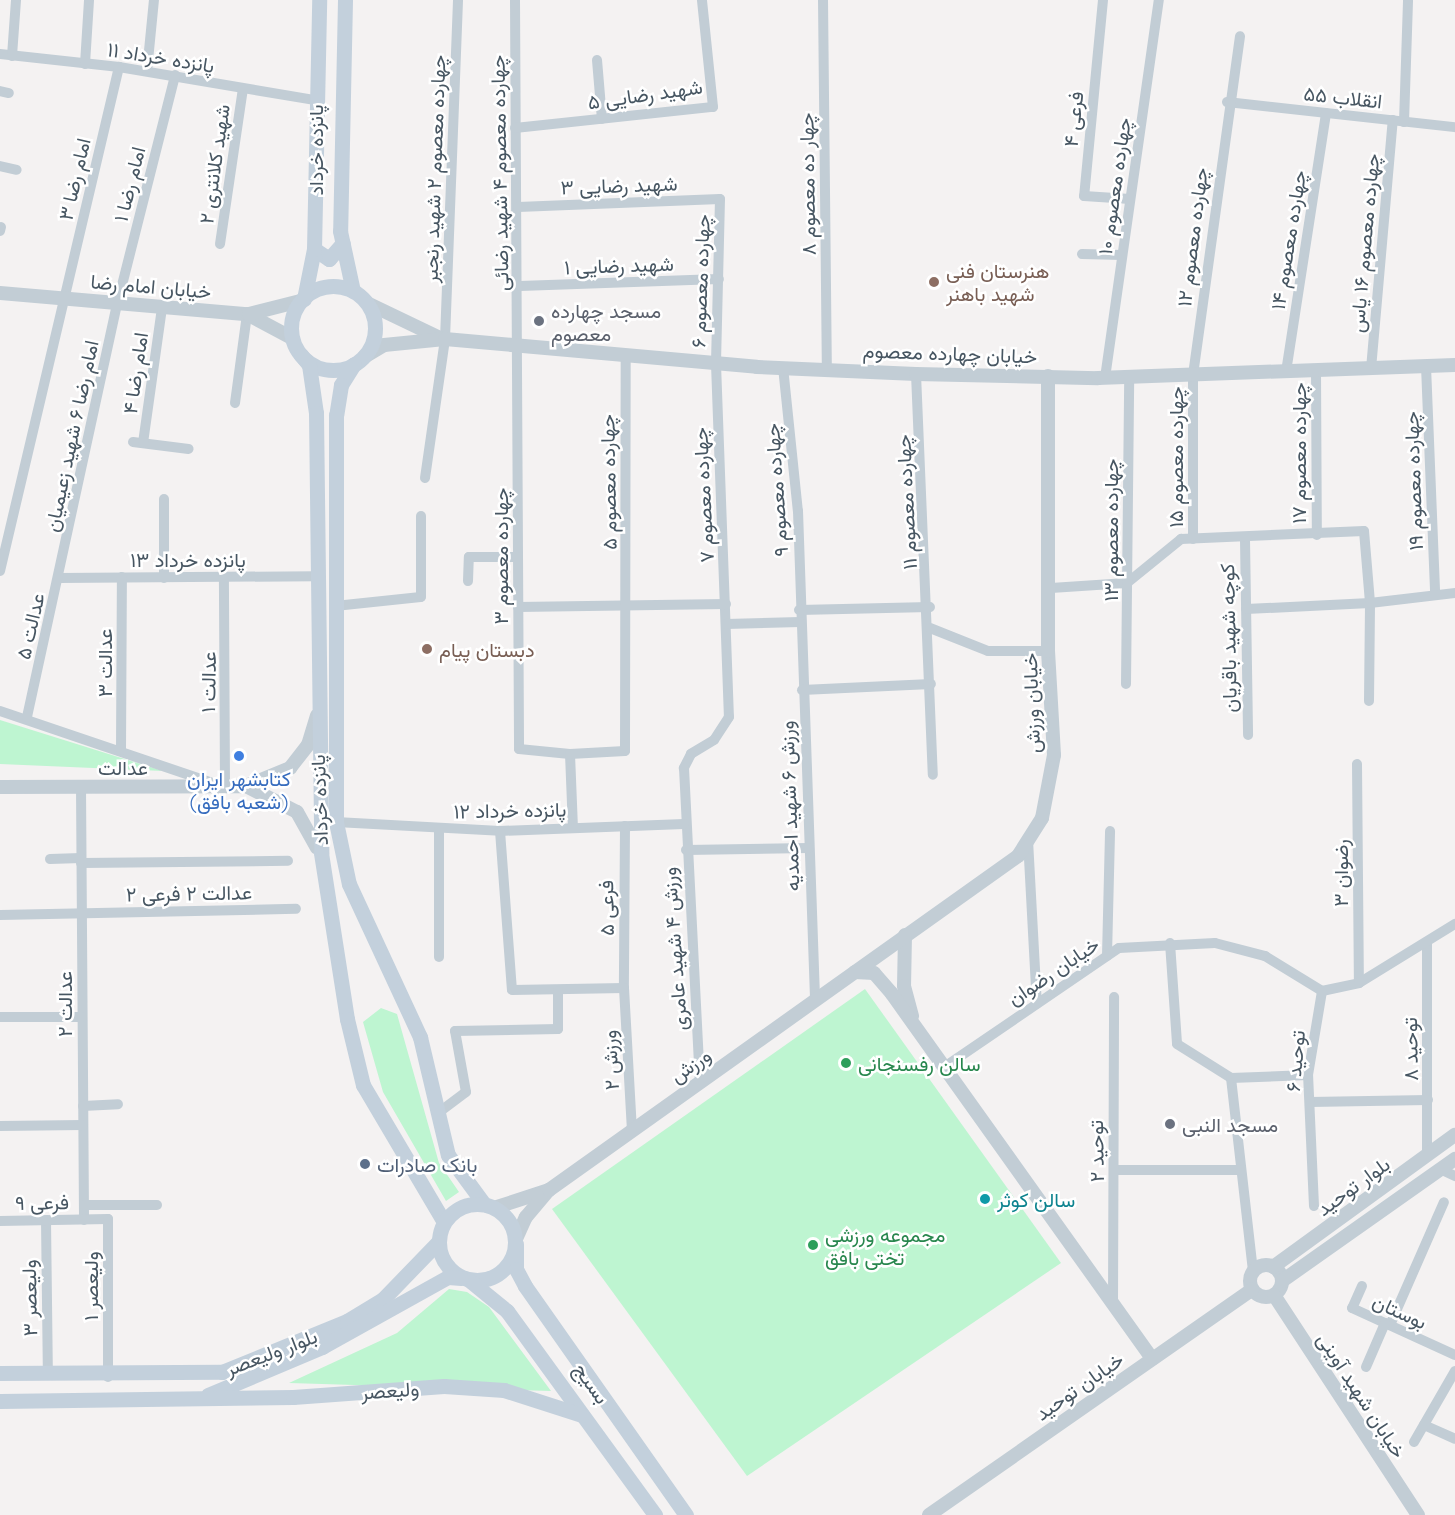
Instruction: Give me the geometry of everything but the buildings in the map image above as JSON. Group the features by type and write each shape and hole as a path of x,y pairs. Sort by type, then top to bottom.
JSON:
{"main road":[{"name":"پانزده خرداد","path":"302,300 314,249 315,100 319,0"},
{"name":"پانزده خرداد","path":"345,0 343,243 353,291"},
{"path":"314,249 329,259 343,243"},
{"path":"325,286 353,291 367,303 375,324 359,360 326,369 301,355 292,338 302,300 325,286"},
{"name":"پانزده خرداد","path":"301,355 309,365 316,412 317,714 324,875 363,1085 444,1222"},
{"name":"پانزده خرداد","path":"359,360 336,406 336,822 349,884 407,1002 448,1155 489,1206"},
{"path":"489,1206 509,1221 516,1242 501,1273 465,1279 444,1263 438,1242 444,1222 461,1207 489,1206"},
{"name":"بلوار ولیعصر","path":"0,1373 108,1377 222,1372 293,1345 383,1299 438,1242"},
{"name":"بسیج","path":"516,1242 516,1269 525,1287 686,1515"},
{"name":"ولیعصر","path":"194,1400 261,1377 448,1277 465,1279"},
{"name":"بسیج","path":"465,1279 496,1297 655,1515"},
{"name":"ولیعصر","path":"0,1401 194,1400 444,1386 504,1390 582,1414"},
{"path":"635,1488 646,1490 656,1474"}],"street":[{"path":"12,56 16,0"},
{"path":"86,64 89,0"},
{"path":"147,71 154,0"},
{"name":"چهارده معصوم ۲ شهید رنجبر","path":"425,478 445,339 458,0"},
{"name":"چهارده معصوم ۴ شهید رضائی","path":"515,0 515,128 520,286 518,346"},
{"name":"شهید رضایی ۵","path":"515,128 713,107 702,0"},
{"name":"چهار ده معصوم ۸","path":"823,0 827,368"},
{"name":"فرعی ۴","path":"1104,0 1083,196 1130,199"},
{"name":"چهارده معصوم ۱۰","path":"1105,378 1159,0"},
{"name":"چهارده معصوم ۱۶ یاس","path":"1371,369 1398,121 1408,0"},
{"path":"1227,102 1240,36"},
{"name":"پانزده خرداد ۱۱","path":"0,54 175,75 243,89 315,100"},
{"path":"597,60 602,119"},
{"name":"امام رضا ۳","path":"0,571 119,67"},
{"name":"امام رضا ۱","path":"118,302 175,75"},
{"name":"شهید کلانتری ۲","path":"220,244 243,89"},
{"name":"انقلاب ۵۵","path":"1227,102 1455,127"},
{"name":"چهارده معصوم ۱۲","path":"1193,375 1227,102"},
{"name":"چهارده معصوم ۱۴","path":"1286,372 1326,113"},
{"path":"0,166 17,170"},
{"name":"شهید رضایی ۳","path":"518,207 720,199"},
{"name":"چهارده معصوم ۶","path":"716,364 720,199"},
{"path":"1082,254 1122,255"},
{"name":"شهید رضایی ۱","path":"520,286 719,279"},
{"name":"خیابان امام رضا","path":"0,293 247,314 292,338"},
{"path":"235,403 247,314 302,300"},
{"name":"امام رضا ۶ شهید زعیمیان","path":"59,578 118,302"},
{"path":"367,303 445,339"},
{"name":"امام رضا ۴","path":"162,307 138,443 189,450"},
{"path":"359,360 384,345 445,339"},
{"name":"خیابان چهارده معصوم","path":"445,339 716,364 916,374 1105,378 1455,364"},
{"name":"چهارده معصوم ۳","path":"518,346 519,749 570,754"},
{"name":"چهارده معصوم ۵","path":"570,754 625,751 628,606 626,357"},
{"name":"چهارده معصوم ۷","path":"716,364 726,624"},
{"name":"چهارده معصوم ۱۹","path":"1426,366 1435,594"},
{"name":"چهارده معصوم ۹","path":"783,367 795,458 799,610"},
{"name":"چهارده معصوم ۱۷","path":"1316,371 1317,535"},
{"name":"چهارده معصوم ۱۱","path":"916,374 930,608 931,684 928,726 933,775"},
{"name":"خیابان ورزش","path":"855,972 1018,856 1042,818 1054,755 1048,651 1051,588 1048,375"},
{"name":"چهارده معصوم ۱۵","path":"1193,375 1193,539"},
{"name":"چهارده معصوم ۱۳","path":"1126,684 1129,377"},
{"path":"164,499 164,578"},
{"path":"335,606 421,597 421,516"},
{"path":"1051,588 1127,583 1180,539 1245,540 1364,531 1371,603 1370,701"},
{"name":"کوچه شهید باقریان","path":"1245,540 1248,735"},
{"path":"468,581 469,558 518,557"},
{"name":"پانزده خرداد ۱۳","path":"59,578 316,576"},
{"name":"عدالت ۳","path":"121,750 122,577"},
{"name":"عدالت ۵","path":"27,717 59,578"},
{"name":"عدالت ۱","path":"224,578 225,787"},
{"path":"1245,609 1371,603 1455,593"},
{"path":"518,607 726,604"},
{"path":"799,610 930,608"},
{"name":"ورزش ۶ شهید احمدیه","path":"799,610 815,1000"},
{"path":"726,624 800,622"},
{"name":"ورزش ۴ شهید عامری","path":"700,1082 684,824 684,768 692,754 714,740 729,717 726,624"},
{"path":"930,628 988,651 1048,651"},
{"path":"802,690 931,684"},
{"path":"0,711 27,717 225,787"},
{"name":"عدالت","path":"0,787 246,786 290,768 308,746 317,714"},
{"path":"570,754 573,828"},
{"name":"رضوان ۳","path":"1357,764 1359,983"},
{"name":"عدالت","path":"246,786 297,812 313,832 324,875"},
{"name":"عدالت ۲","path":"81,787 84,1220"},
{"name":"پانزده خرداد ۱۲","path":"336,822 500,831 684,824"},
{"name":"فرعی ۵","path":"624,988 625,826"},
{"path":"439,829 439,957"},
{"path":"500,831 512,990 558,991 624,988"},
{"path":"1107,956 1110,831"},
{"path":"1028,840 1037,1004"},
{"name":"ورزش ۴ شهید عامری","path":"686,850 809,848"},
{"path":"50,859 288,861"},
{"name":"عدالت ۲ فرعی ۲","path":"0,915 296,909"},
{"path":"1322,992 1359,983 1455,924"},
{"path":"905,935 904,986 916,1032"},
{"name":"توحید ۸","path":"1426,942 1427,1155"},
{"path":"1170,943 1177,1044 1231,1078 1308,1075"},
{"name":"خیابان رضوان","path":"943,1068 1119,948 1170,943 1215,943 1265,956 1322,992"},
{"path":"855,972 874,974 1152,1359"},
{"name":"ورزش","path":"489,1206 549,1190 855,972"},
{"name":"ورزش ۲","path":"624,988 632,1130"},
{"path":"438,1113 466,1092 455,1030 558,1029 558,991"},
{"name":"توحید ۶","path":"1314,1206 1308,1075 1322,992"},
{"name":"توحید ۲","path":"1113,1305 1114,997"},
{"path":"0,1017 82,1017"},
{"path":"1231,1078 1240,1170 1254,1271 1252,1290 1274,1295 1282,1281 1274,1267 1254,1271"},
{"path":"1310,1102 1428,1100"},
{"path":"83,1106 118,1104"},
{"path":"0,1126 83,1125"},
{"name":"بلوار توحید","path":"1274,1267 1455,1135"},
{"name":"بلوار توحید","path":"1282,1281 1455,1159"},
{"path":"1440,1169 1455,1176"},
{"path":"1115,1170 1240,1170"},
{"name":"ورزش","path":"516,1242 549,1190"},
{"path":"1366,1367 1444,1202"},
{"path":"84,1205 157,1205"},
{"name":"ولیعصر ۱","path":"84,1220 108,1219 108,1377"},
{"name":"ولیعصر ۳","path":"46,1220 48,1375"},
{"name":"فرعی ۹","path":"0,1221 84,1220"},
{"path":"1299,1249 1306,1264"},
{"name":"بوستان","path":"1362,1286 1352,1308 1455,1355"},
{"name":"خیابان توحید","path":"929,1515 1252,1290"},
{"name":"خیابان شهید آوینی","path":"1274,1295 1418,1515"},
{"path":"1414,1442 1455,1371"},
{"path":"1424,1425 1455,1439"}],"green space":[{"path":"0,720 163,771 0,764"},
{"name":"مجموعه ورزشی تختی بافق","path":"865,989 1061,1263 747,1476 552,1209"},
{"path":"381,1008 397,1014 439,1163 459,1192 446,1201 383,1092 363,1022"},
{"path":"449,1289 467,1292 489,1307 551,1391 289,1383 397,1333"}],"place":[{"name":"هنرستان فنی شهید باهنر","path":"934,282"},
{"name":"مسجد چهارده معصوم","path":"539,321"},
{"name":"دبستان پیام","path":"427,649"},
{"name":"کتابشهر ایران (شعبه بافق)","path":"239,756"},
{"name":"سالن رفسنجانی","path":"846,1063"},
{"name":"مسجد النبی","path":"1170,1124"},
{"name":"بانک صادرات","path":"365,1164"},
{"name":"سالن کوثر","path":"985,1199"},
{"name":"مجموعه ورزشی تختی بافق","path":"813,1245"}]}
